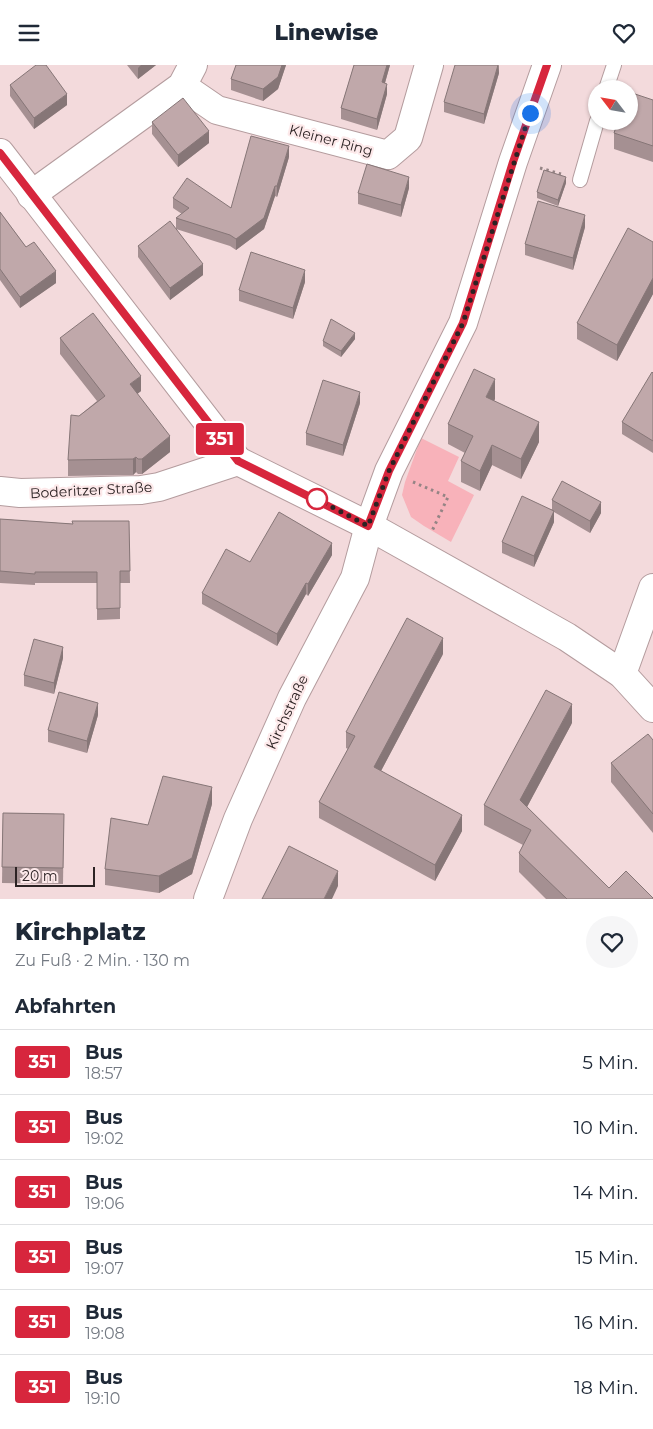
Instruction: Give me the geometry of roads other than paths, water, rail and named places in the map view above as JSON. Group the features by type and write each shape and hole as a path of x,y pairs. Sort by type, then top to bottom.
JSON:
{"street":[{"name":"Kleiner Ring","path":"31,195 187,75 217,110 388,155 408,138 429,65"},
{"name":"Kirchstraße","path":"208,899 238,819 292,698 355,578 368,526 389,471 463,323 513,162 547,65"},
{"path":"0,153 238,461 368,526 567,637 622,674 653,707"},
{"name":"Boderitzer Straße","path":"0,491 20,493 142,490 159,487 238,461"},
{"path":"622,674 653,588"}],"lane":[{"path":"609,80 614,65"},
{"path":"580,180 594,130"}]}
